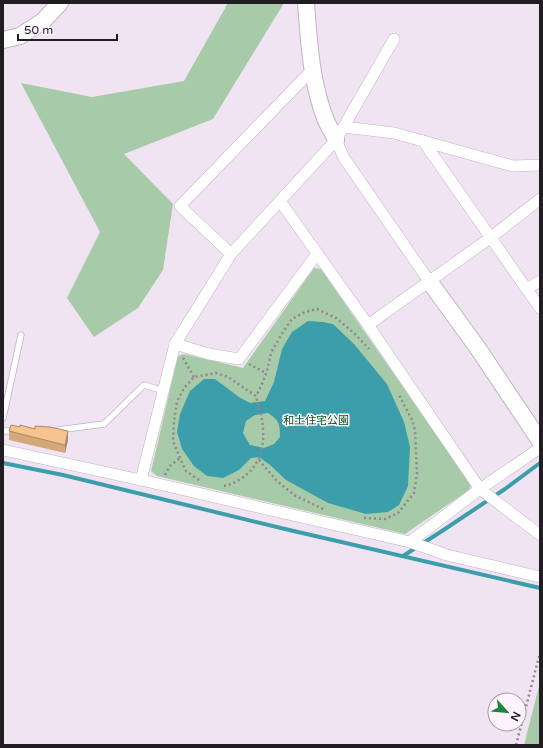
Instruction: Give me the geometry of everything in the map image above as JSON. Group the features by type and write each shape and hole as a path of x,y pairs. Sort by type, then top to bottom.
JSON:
{"street":[{"path":"3,40 20,36 43,21 60,3"},
{"path":"306,3 309,49 316,86 325,119 340,134 344,158 429,281 477,347 540,440"},
{"path":"141,480 175,344 231,254 340,134 394,39"},
{"path":"231,254 180,206 313,69"},
{"path":"340,134 394,133 513,166 540,165"},
{"path":"423,141 540,308"},
{"path":"368,325 490,238 540,199"},
{"path":"280,201 368,325 480,489 540,535"},
{"path":"175,344 209,354 239,358 317,254"},
{"path":"527,290 540,281"},
{"path":"410,542 480,489 540,448"},
{"path":"3,450 410,542 448,555 540,577"}],"lane":[{"path":"3,418 21,335"},
{"path":"55,430 104,424 144,385 164,391"},
{"path":"3,431 18,431"}],"path":[{"path":"218,486 223,487 238,481 252,470 259,460 264,443 262,420 256,396 266,374 271,353 292,319 304,312 317,309 336,318 354,333 369,350"},
{"path":"239,358 266,374"},
{"path":"202,482 186,471 173,441 177,402 184,388 194,377 216,373 228,377 256,396"},
{"path":"364,518 385,519 392,516 398,513 414,493 417,473 415,430 412,420 398,391"},
{"path":"162,485 165,473 170,466 180,458"},
{"path":"259,460 276,480 294,495 324,510"},
{"path":"516,745 540,654"}],"green space":[{"path":"228,3 284,3 213,119 124,154 173,204 163,270 138,308 94,337 67,298 100,232 21,83 92,97 184,81"},
{"name":"和土住宅公園","path":"314,268 321,269 471,485 469,490 405,534 157,476 151,471 178,356 184,354 243,368"},
{"path":"540,682 540,745 524,745"}],"water":[{"path":"308,321 333,324 354,344 387,384 404,422 410,447 408,486 399,505 388,512 366,514 328,503 286,480 259,457 251,458 239,470 223,478 207,476 194,466 182,449 177,432 180,414 190,391 204,379 215,379 239,397 250,403 265,401 274,382 282,349 292,332","holes":["268,413 277,420 280,429 280,437 274,444 264,448 250,445 243,433 246,421 255,415"]}],"building":[{"path":"11,425 20,427 20,425 35,429 35,426 50,427 68,431 65,445 9,431"}],"waterway":[{"path":"3,463 63,475 285,529 540,588"},
{"path":"403,556 505,489 540,463"}]}
